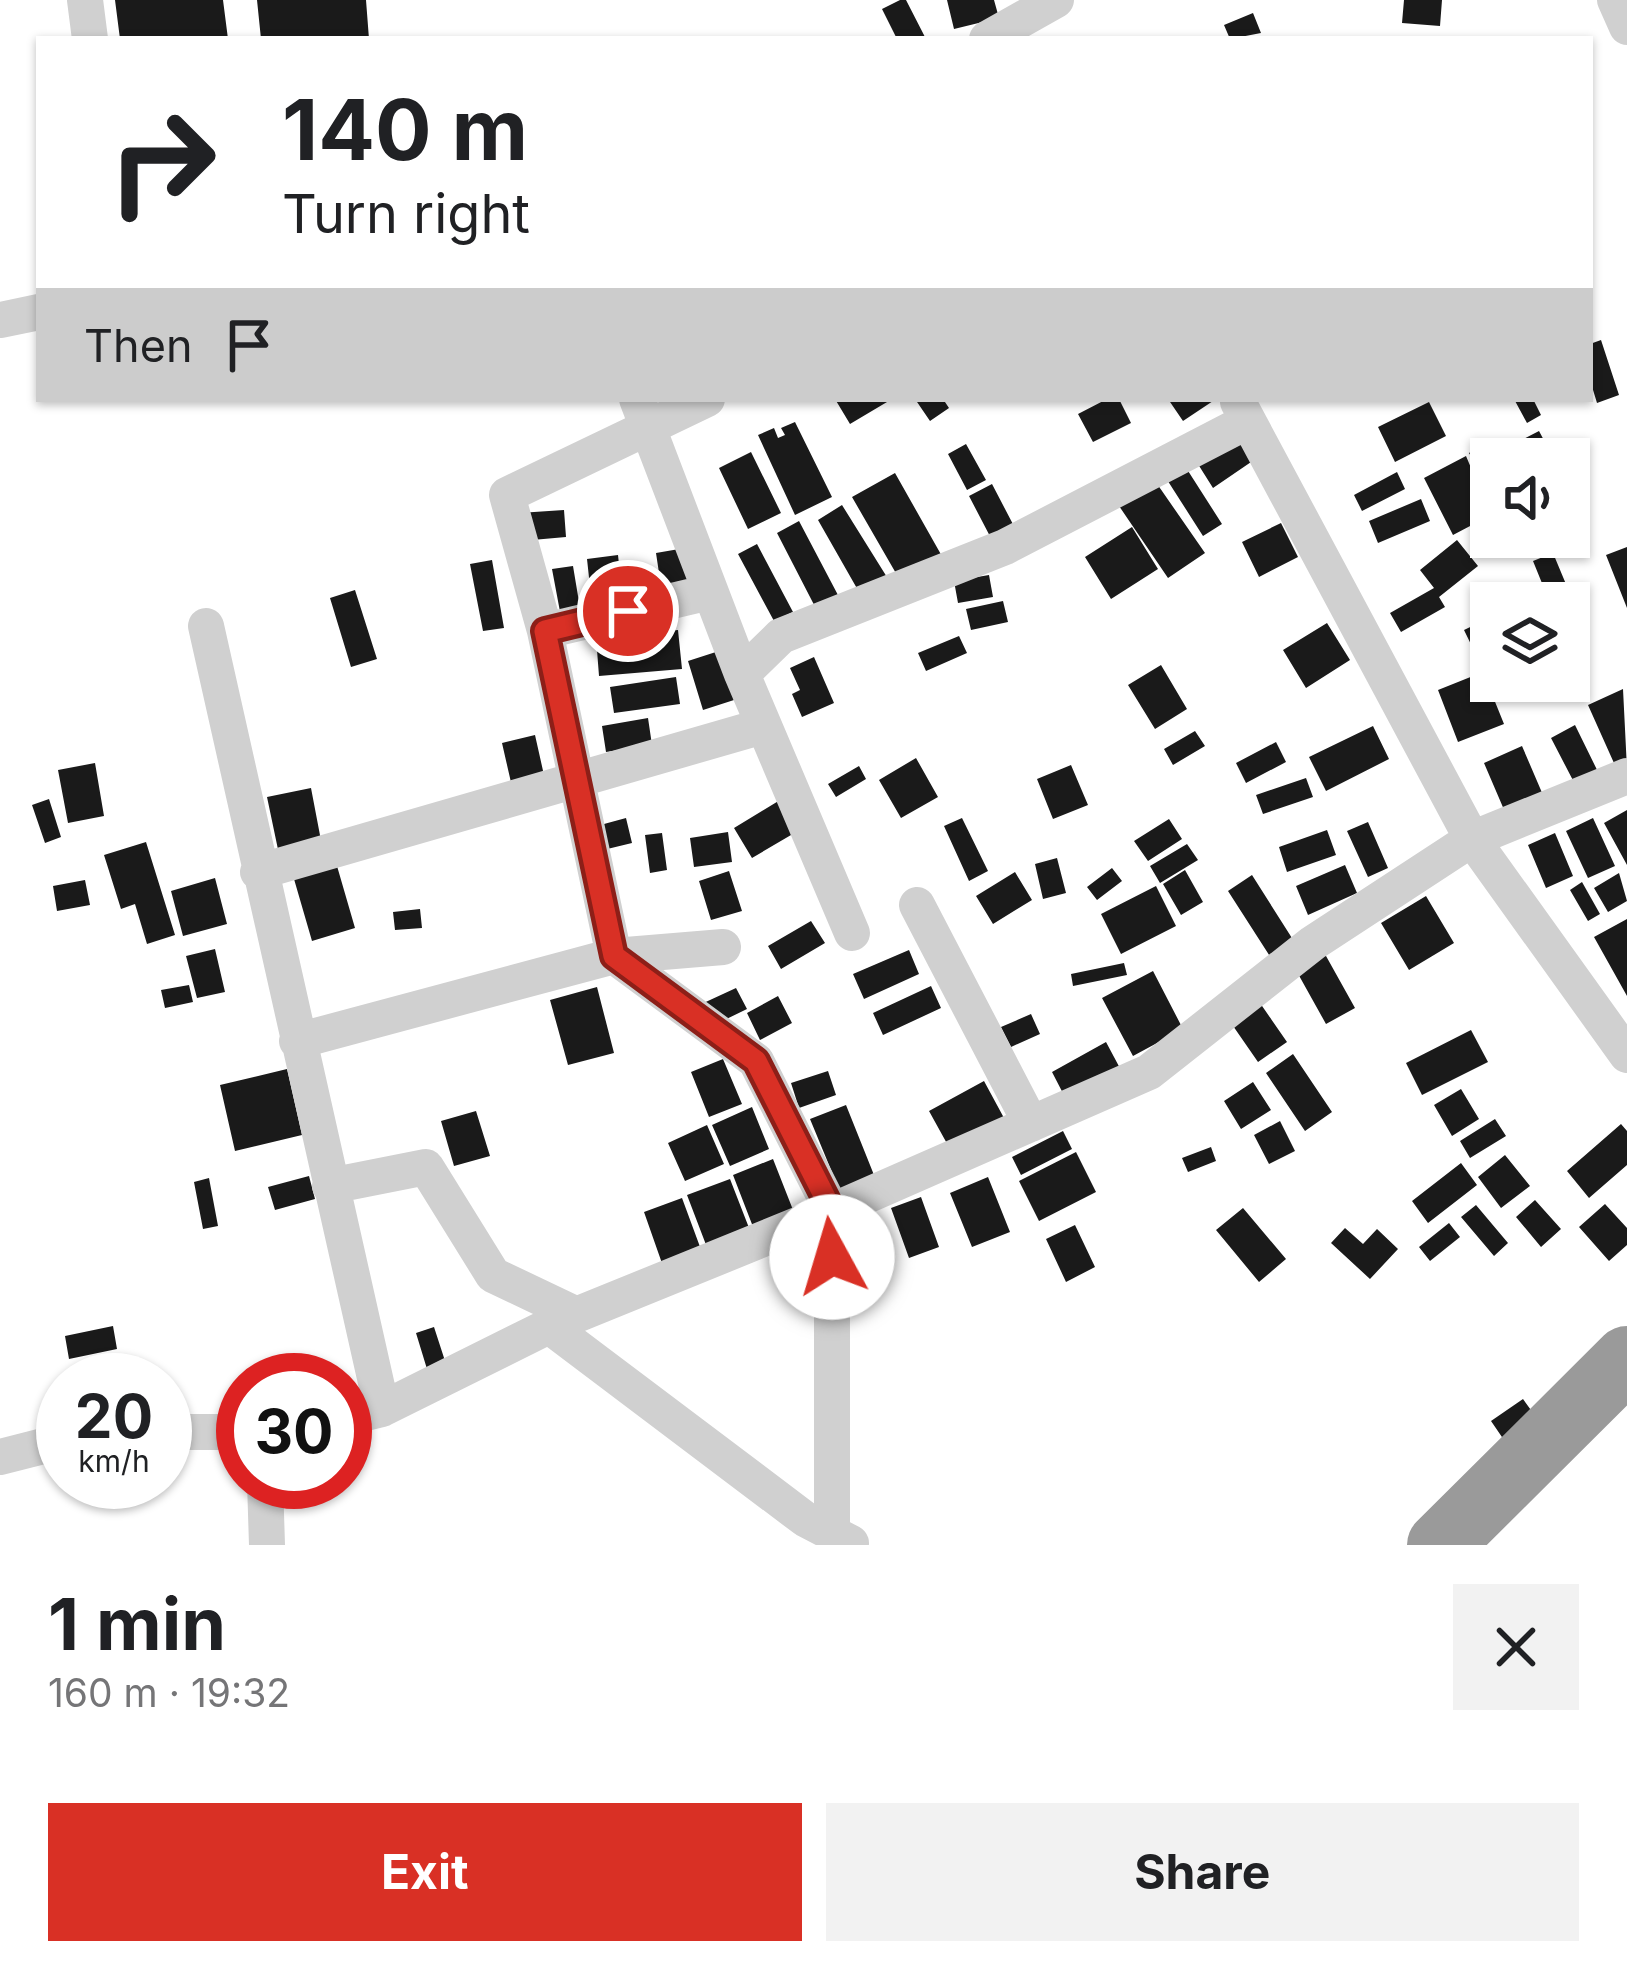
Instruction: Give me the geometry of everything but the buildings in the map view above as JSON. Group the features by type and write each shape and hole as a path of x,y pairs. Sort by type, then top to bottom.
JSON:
{"highway":[{"path":"1440,1545 1627,1359"}],"street":[{"path":"85,0 90,36"},
{"path":"1615,0 1627,27"},
{"path":"993,36 1051,11"},
{"path":"0,320 36,313"},
{"path":"692,402 642,412 507,495 545,631 614,956 756,1061 832,1211 843,1539"},
{"path":"742,674 781,636 1005,548 1243,410 1472,839 1627,1055"},
{"path":"642,412 742,674 852,933"},
{"path":"545,631 710,592"},
{"path":"206,626 382,1408"},
{"path":"258,872 763,726"},
{"path":"372,1411 563,1321 832,1211 1149,1072 1313,943 1472,839 1627,776"},
{"path":"917,905 1031,1124"},
{"path":"297,1041 614,956 722,947"},
{"path":"330,1186 426,1167 493,1275 563,1321 843,1539"},
{"path":"0,1457 36,1448"},
{"path":"266,1509 267,1545"}],"route":[{"path":"628,611 545,631 614,956 756,1061 832,1211 832,1257"}]}
